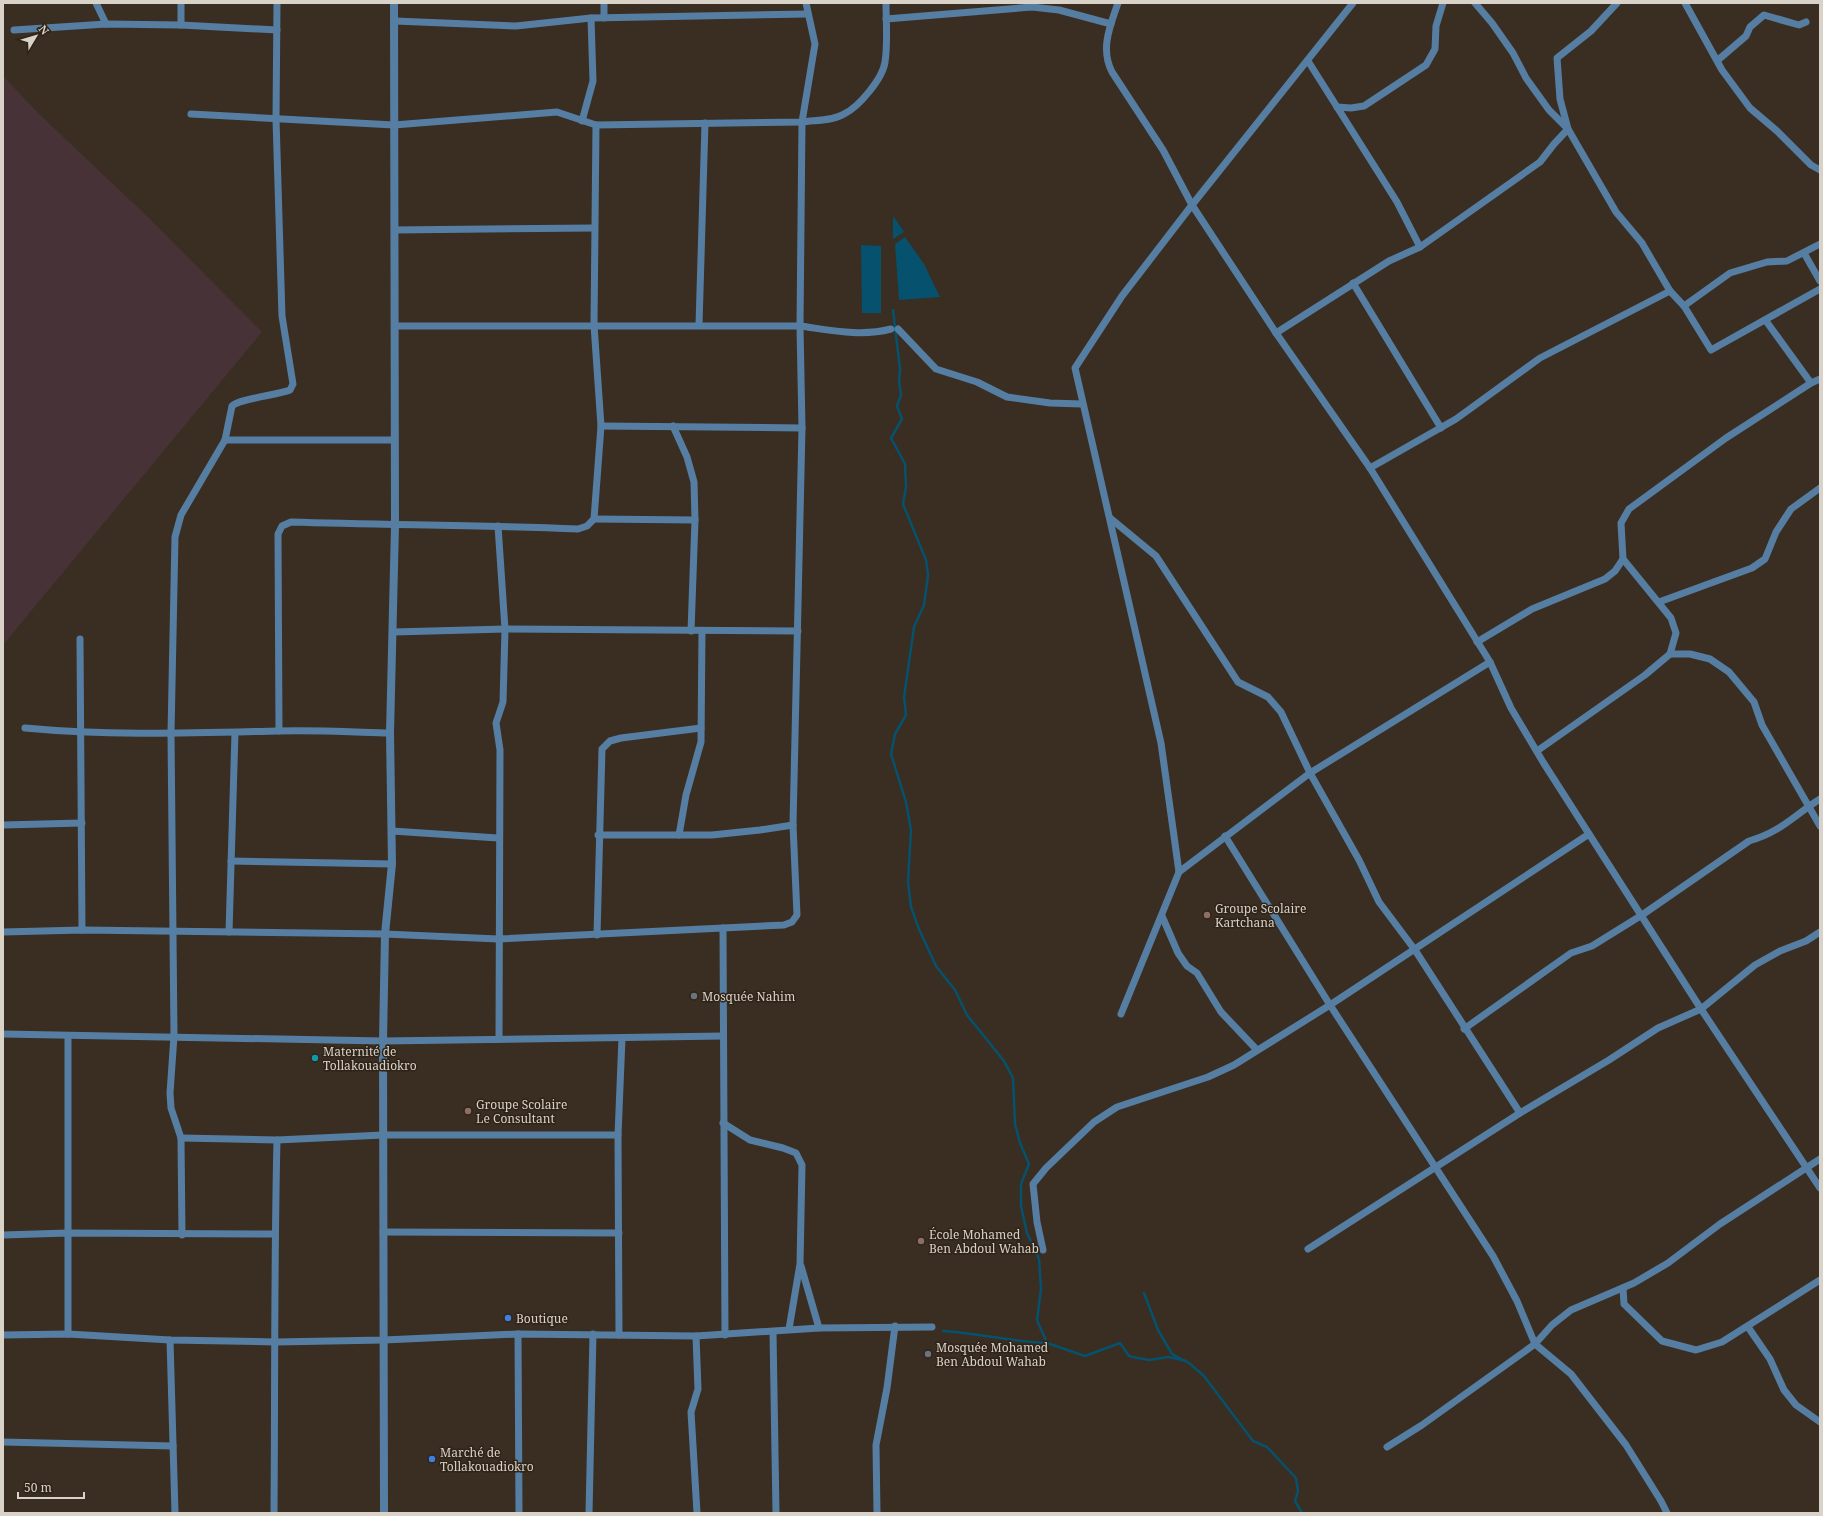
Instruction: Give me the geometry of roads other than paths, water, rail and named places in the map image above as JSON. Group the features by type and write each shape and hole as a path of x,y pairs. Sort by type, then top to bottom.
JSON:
{"street":[{"path":"96,3 106,24"},
{"path":"181,3 181,25"},
{"path":"182,1234 181,1138 171,1108 170,1093 174,1036 171,733 175,536 181,515 225,440 232,406 234,403 280,394 290,390 293,384 282,310 276,120 277,3"},
{"path":"384,1513 383,1041 385,934 392,864 390,733 394,632 395,526 394,3"},
{"path":"604,3 604,18"},
{"path":"3,932 82,930 174,931 385,934 498,939 784,925 792,922 797,915 793,825 802,428 800,326 802,122 815,44 806,3"},
{"path":"191,114 276,120 394,125 557,112 570,115 582,121 596,125 802,122 844,115 855,107 882,73 885,62 886,3"},
{"path":"1118,3 1105,50 1106,62 1163,150 1192,205 1276,333 1370,468 1490,662 1512,708 1537,751 1702,1009 1820,1188"},
{"path":"1121,1014 1162,916 1178,872 1161,742 1110,518 1082,404 1075,368 1122,296 1192,205 1353,3"},
{"path":"1337,107 1351,108 1364,106 1426,65 1435,49 1436,26 1443,3"},
{"path":"1475,3 1492,23 1513,54 1526,78 1549,110 1568,130 1616,212 1642,243 1670,291 1684,306 1711,350 1766,321 1820,289"},
{"path":"1568,130 1560,99 1557,58 1592,31 1617,3"},
{"path":"1685,3 1718,60 1722,70 1750,108 1778,131 1811,165 1820,170"},
{"path":"886,20 1032,7 1059,10 1111,24"},
{"path":"395,21 516,26 591,18 808,14"},
{"path":"1718,60 1746,36 1750,27 1764,15 1799,25 1806,22"},
{"path":"582,121 593,81 591,18"},
{"path":"14,30 106,24 181,25 277,30"},
{"path":"1308,61 1397,202 1420,247"},
{"path":"698,325 706,124"},
{"path":"279,730 278,534 282,526 291,522 395,526 498,526 578,529 587,526 594,519 601,426 594,325 596,125"},
{"path":"1276,333 1389,261 1420,247 1540,162 1568,130"},
{"path":"394,230 594,228"},
{"path":"1684,306 1730,273 1766,262 1787,261 1820,244"},
{"path":"1804,253 1820,281"},
{"path":"1353,283 1441,428"},
{"path":"1370,468 1441,428 1540,358 1670,291"},
{"path":"1766,321 1811,383"},
{"path":"395,326 698,325 800,326 869,333 891,330"},
{"path":"898,329 936,369 977,382 1007,397 1050,403 1082,404"},
{"path":"1537,751 1645,675 1670,654 1676,633 1671,618 1623,559 1621,523 1628,509 1726,438 1811,383 1820,379"},
{"path":"601,426 802,428"},
{"path":"673,426 687,457 694,482 695,520 692,631"},
{"path":"225,440 394,440"},
{"path":"1659,602 1752,568 1765,559 1776,532 1790,509 1820,488"},
{"path":"1110,518 1156,556 1238,682 1268,697 1281,712 1310,773 1359,860 1379,902 1414,950 1520,1113"},
{"path":"594,519 695,520"},
{"path":"498,526 505,629 503,702 496,723 500,750 498,838 499,1039"},
{"path":"1477,642 1532,609 1604,579 1615,571 1623,559"},
{"path":"394,632 505,629 798,631"},
{"path":"678,835 686,795 701,742 702,631"},
{"path":"80,639 82,733 82,930"},
{"path":"1670,654 1690,654 1710,659 1729,672 1754,702 1762,725 1820,826"},
{"path":"1178,872 1310,773 1490,662"},
{"path":"25,728 82,733 234,733 279,730 390,733"},
{"path":"597,935 598,835 602,749 610,741 621,738 701,728"},
{"path":"229,932 234,733"},
{"path":"1464,1029 1571,953 1592,946 1642,915 1749,841 1780,829 1820,799"},
{"path":"3,825 82,823"},
{"path":"598,835 712,835 793,825"},
{"path":"392,831 498,838"},
{"path":"1043,1250 1037,1222 1033,1184 1046,1168 1094,1122 1117,1107 1208,1077 1234,1065 1330,1005 1589,834"},
{"path":"1225,836 1330,1005 1493,1256 1517,1301 1535,1344 1571,1374 1626,1445 1667,1513"},
{"path":"231,861 392,864"},
{"path":"1162,916 1178,953 1187,966 1197,973 1221,1012 1257,1050"},
{"path":"723,928 725,1335"},
{"path":"1308,1249 1520,1113 1658,1028 1702,1009 1755,964 1780,951 1806,941 1820,932"},
{"path":"3,1034 383,1041 723,1036"},
{"path":"68,1036 68,1334"},
{"path":"619,1335 618,1135 622,1038"},
{"path":"723,1123 750,1140 784,1148 796,1153 802,1165 800,1264 789,1330"},
{"path":"181,1138 277,1140 383,1135 618,1135"},
{"path":"274,1513 276,1342 274,1234 277,1140"},
{"path":"1387,1447 1422,1425 1535,1344 1552,1325 1571,1310 1623,1288 1668,1263 1720,1224 1820,1158"},
{"path":"384,1232 619,1233"},
{"path":"3,1235 68,1233 274,1234"},
{"path":"800,1264 819,1328"},
{"path":"1623,1288 1624,1304 1629,1311 1642,1320 1662,1341 1696,1350 1722,1342 1748,1327 1820,1280"},
{"path":"3,1335 68,1334 170,1340 276,1342 384,1340 518,1334 696,1336 819,1328 895,1326 932,1327"},
{"path":"878,1513 876,1445 888,1388 895,1326"},
{"path":"1748,1327 1770,1359 1784,1390 1796,1405 1820,1422"},
{"path":"773,1332 776,1513"},
{"path":"518,1334 519,1513"},
{"path":"589,1513 594,1334"},
{"path":"696,1336 698,1389 691,1412 697,1513"},
{"path":"170,1340 175,1513"},
{"path":"3,1442 173,1446"}],"water":[{"path":"894,217 904,232 893,239 893,218"},
{"path":"905,237 924,264 940,297 899,300 895,244"},
{"path":"861,245 881,246 881,313 862,313"}],"waterway":[{"path":"893,310 900,369 899,382 901,395 897,406 902,419 891,438 905,464 906,487 903,504 926,560 928,575 924,605 914,627 904,697 906,715 895,734 891,754 906,802 911,830 908,882 911,907 919,929 936,966 955,990 967,1015 1004,1061 1013,1078 1015,1124 1020,1143 1029,1164 1021,1184 1021,1206 1027,1233 1039,1259 1041,1289 1037,1320 1047,1343 1085,1356 1120,1343 1129,1356 1149,1360 1169,1357 1186,1361"},
{"path":"1144,1293 1158,1330 1172,1354 1189,1363 1204,1376 1253,1441 1267,1447 1296,1478 1298,1491 1295,1501 1302,1513"},
{"path":"943,1331 1047,1343"}],"place":[{"name":"Groupe Scolaire Kartchana","path":"1207,915"},
{"name":"Mosquée Nahim","path":"694,996"},
{"name":"Maternité de Tollakouadiokro","path":"315,1058"},
{"name":"Groupe Scolaire Le Consultant","path":"468,1111"},
{"name":"École Mohamed Ben Abdoul Wahab","path":"921,1241"},
{"name":"Boutique","path":"508,1318"},
{"name":"Mosquée Mohamed Ben Abdoul Wahab","path":"928,1354"},
{"name":"Marché de Tollakouadiokro","path":"432,1459"}]}
